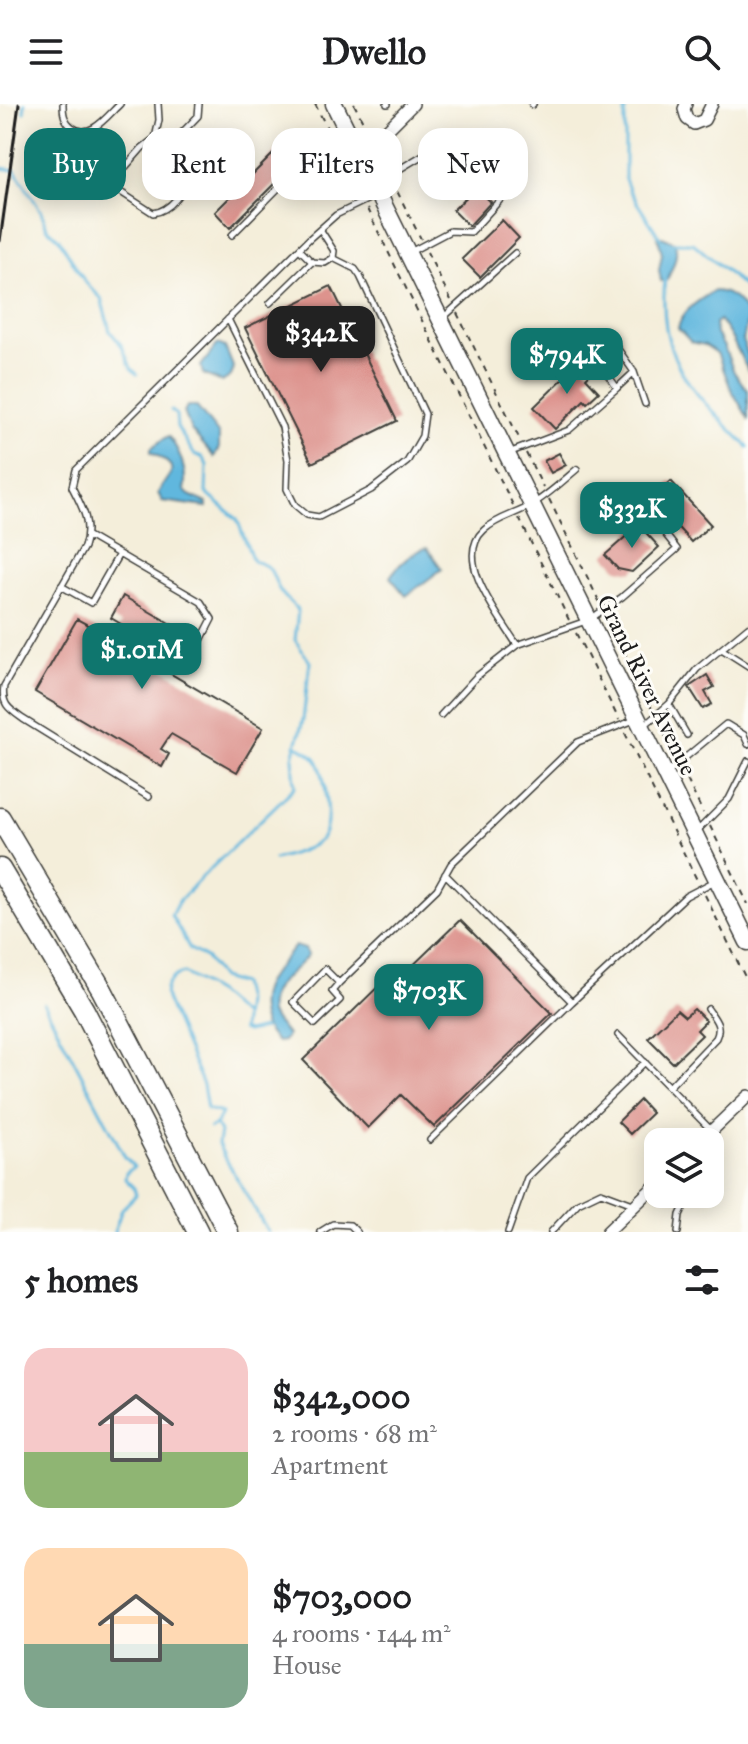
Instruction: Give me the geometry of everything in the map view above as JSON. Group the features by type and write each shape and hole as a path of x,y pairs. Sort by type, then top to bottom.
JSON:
{"highway":[{"path":"0,818 102,990 228,1232"},
{"path":"0,869 84,1010 198,1232"}],"main road":[{"name":"Grand River Avenue","path":"334,104 346,128"},
{"name":"Grand River Avenue","path":"376,200 407,253 506,454 524,508 589,620 717,880 743,921 748,942"}],"street":[{"path":"389,128 413,104"},
{"path":"686,104 687,119 694,124 704,120 712,104"},
{"path":"715,1128 748,1096"},
{"path":"607,1232 644,1196"}],"lane":[{"path":"63,104 67,122 84,131 96,126 120,104"},
{"path":"157,128 158,104"},
{"path":"186,128 198,116 199,104"},
{"path":"338,128 343,123"},
{"path":"142,148 115,179 119,191 153,213 164,210 173,200"},
{"path":"232,235 271,196"},
{"path":"149,797 5,706 2,696 4,686 88,536 88,521 72,487 76,470 320,229 362,200"},
{"path":"407,253 450,231 471,232 500,200"},
{"path":"320,229 332,245 333,258"},
{"path":"299,249 312,262 325,263 333,258"},
{"path":"440,320 515,253"},
{"path":"228,319 282,427 288,460 287,489 295,505 307,515 319,517 371,490 407,462 422,436 425,414 360,276 355,269 333,258"},
{"path":"270,303 312,262"},
{"path":"617,388 595,356 613,342 634,372 645,404"},
{"path":"506,454 569,430 634,372"},
{"path":"517,645 478,580 472,559 473,544 483,530 546,494 577,469"},
{"path":"441,715 476,677 517,645 589,620 622,597 677,549 654,520"},
{"path":"88,536 201,602 212,619 196,650"},
{"path":"61,586 91,603 119,554"},
{"path":"339,983 325,969 293,1002 315,1024 340,1000 332,991 339,983 437,889 451,864 578,742 621,725 640,723 656,716 697,669 748,627"},
{"path":"723,650 748,666"},
{"path":"669,704 687,735"},
{"path":"665,774 726,724 744,735 748,744"},
{"path":"694,833 729,799 748,761"},
{"path":"445,874 572,1002"},
{"path":"430,1140 686,896 717,880"},
{"path":"669,1087 716,1038 719,1031 717,1022 708,1009"},
{"path":"618,1035 709,1128"},
{"path":"508,1232 527,1178 645,1062"},
{"path":"551,1232 578,1203 601,1192 635,1205"},
{"path":"678,1232 683,1208"},
{"path":"320,1232 333,1224 350,1225 357,1232"}],"path":[{"path":"315,104 327,128"},
{"path":"354,104 366,128"},
{"path":"375,200 524,508 572,625 748,983"},
{"path":"401,200 519,438"},
{"path":"528,456 748,904"}],"water":[{"path":"658,238 674,242 676,251 667,280 661,281 659,270 662,254"},
{"path":"714,291 734,298 748,316 743,341 748,355 748,370 724,327 719,320 715,323 716,334 734,372 748,391 748,418 731,389 717,353 705,345 691,342 678,328 687,311"},
{"path":"218,344 225,347 234,369 231,376 222,382 203,374 201,366"},
{"path":"187,406 196,406 219,435 219,448 214,457 191,430 184,412"},
{"path":"168,436 182,462 184,490 207,503 207,507 162,501 158,493 170,475 171,467 151,452 151,448"},
{"path":"427,548 442,569 406,596 390,577 406,559"},
{"path":"295,946 305,949 308,955 272,995 270,1014 287,1035 283,1041 277,1042 263,1023 261,998 266,983"}],"building":[{"path":"271,156 271,187 230,228 215,212 227,200 255,200 255,172"},
{"path":"463,200 491,202 469,226 453,210"},
{"path":"502,220 519,238 480,277 462,259"},
{"path":"331,286 397,421 312,463 245,328"},
{"path":"580,362 591,373 586,378 599,392 587,403 584,400 555,429 534,407"},
{"path":"559,453 566,465 551,473 544,461"},
{"path":"671,481 711,525 691,542 652,499"},
{"path":"639,525 659,547 632,572 618,569 605,555"},
{"path":"123,596 183,631 170,654 159,647 151,662 263,728 237,772 171,734 161,749 169,754 162,767 35,692 77,619 112,638 121,624 111,618"},
{"path":"707,675 714,687 705,692 712,704 703,709 689,687"},
{"path":"460,920 552,1013 434,1127 401,1095 368,1128 303,1060 393,972 400,978"},
{"path":"694,1009 706,1021 697,1030 702,1035 673,1063 648,1038 677,1010 685,1017"},
{"path":"640,1100 652,1113 630,1134 618,1122"}],"waterway":[{"path":"24,112 25,104"},
{"path":"625,104 625,179 660,238"},
{"path":"0,168 15,170 41,211 47,228 59,239 85,282 101,298 110,331 137,374"},
{"path":"672,243 693,243 748,290"},
{"path":"665,277 667,332 682,373 710,409 748,447"},
{"path":"171,410 176,415 177,427 194,454 202,457 207,465 206,493 237,519 253,561 269,568 281,592 298,610 295,640 310,662 303,720 293,757 295,787 202,877 179,901 171,915 190,949 206,958 221,978 241,984 245,1001 242,1030 247,1032 264,1028"},
{"path":"274,859 316,843 325,832 327,823 327,799 320,766 312,755 295,745"},
{"path":"210,1128 216,1125 222,1113 207,1109 203,1085 166,999 167,986 172,979 184,973 217,993 243,1016"},
{"path":"44,1004 125,1157 134,1167 126,1173 125,1179 136,1195 122,1209 114,1232"},
{"path":"216,1125 220,1132 218,1144 268,1232"}],"railway":[{"path":"0,241 19,104"}]}
